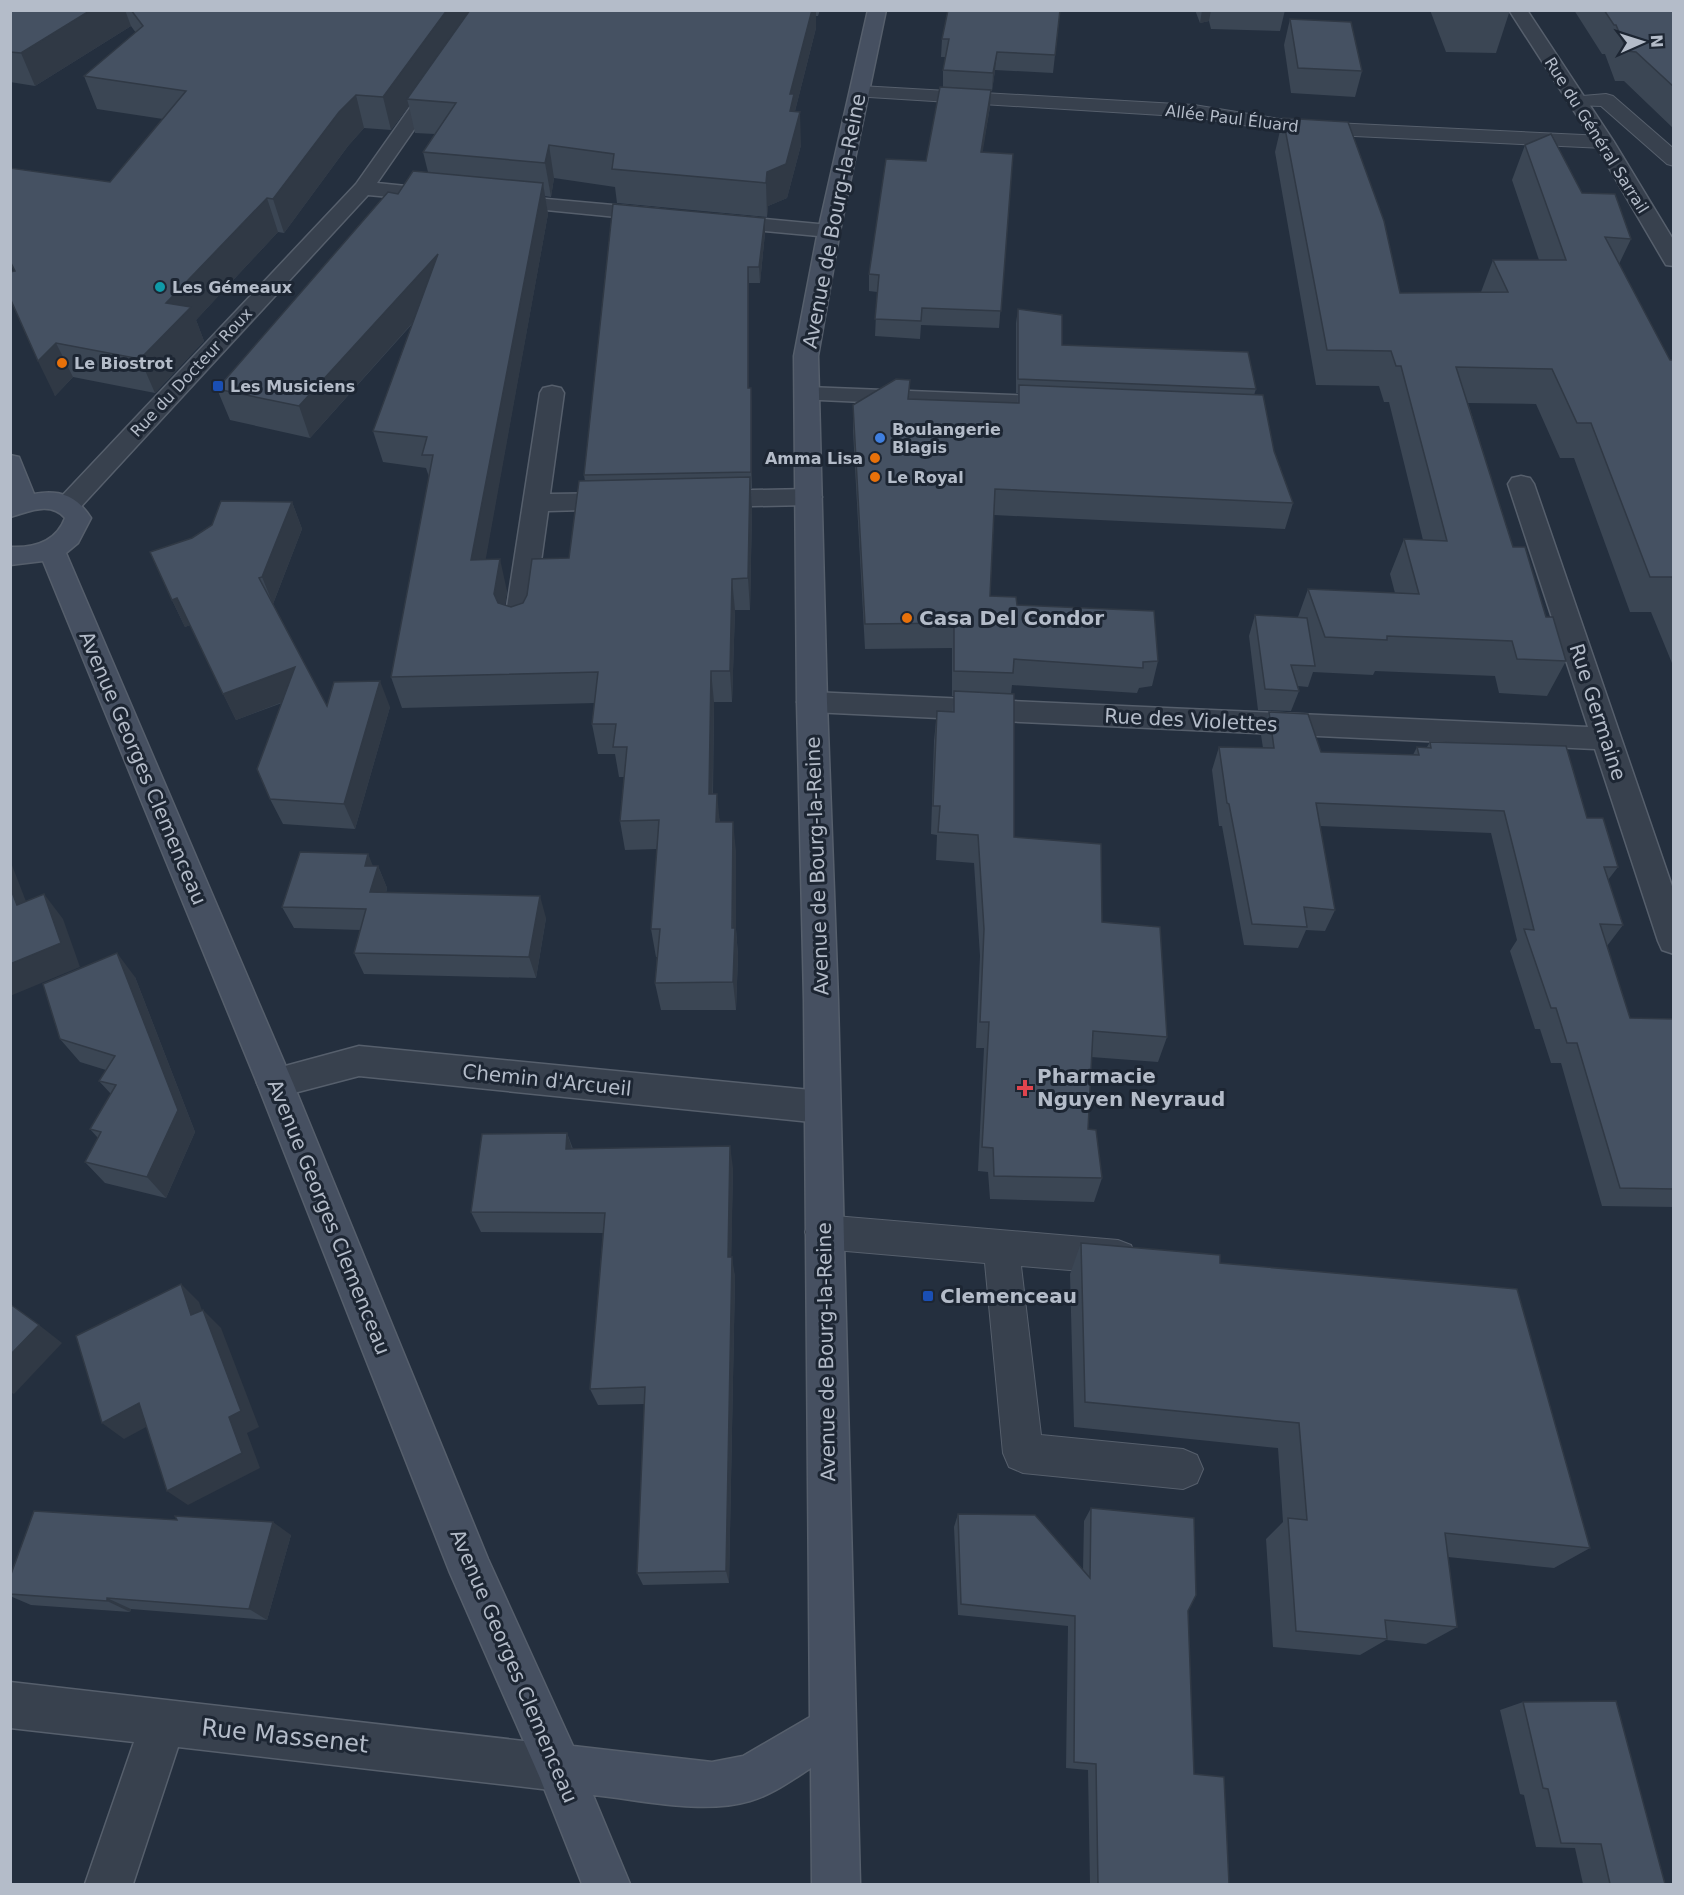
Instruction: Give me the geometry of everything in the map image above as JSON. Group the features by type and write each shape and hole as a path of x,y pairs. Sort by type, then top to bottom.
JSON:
{"main road":[{"name":"Avenue de Bourg-la-Reine","path":"836,1884 823,1232 821,1000 812,702 806,356 829,231 877,10"},
{"path":"10,463 17,506 48,500 68,505 75,510 78,518 76,526 63,543 29,555 10,556"},
{"name":"Avenue Georges Clemenceau","path":"51,549 275,1083 472,1573 559,1767 606,1884"},
{"path":"559,1767 712,1785 750,1778 834,1729"}],"street":[{"name":"Rue du Docteur Roux","path":"68,505 363,188 488,10"},
{"name":"Rue du Général Sarrail","path":"1518,10 1604,142 1674,260"},
{"path":"363,188 681,218"},
{"path":"705,220 829,231"},
{"path":"518,626 552,393"},
{"path":"807,394 1080,405"},
{"name":"Rue Germaine","path":"1521,484 1674,941"},
{"path":"678,500 809,497"},
{"path":"536,503 643,500"},
{"name":"Rue des Violettes","path":"812,702 1607,739"},
{"name":"Chemin d'Arcueil","path":"275,1083 359,1061 821,1107"},
{"name":"Rue Massenet","path":"10,1705 559,1767"},
{"path":"109,1884 164,1722"}],"lane":[{"name":"Allée Paul Éluard","path":"860,92 1194,111 1292,127 1604,142"},
{"path":"1578,101 1606,100 1674,160"},
{"path":"823,1232 1156,1260"},
{"path":"1001,1247 1023,1453 1183,1469"}],"building":[{"path":"10,10 91,10 21,53 10,52"},
{"path":"131,10 447,10 383,97 356,95 339,112 273,199 267,198 166,303 191,307 140,359 56,343 38,361 10,298 10,272 15,271 10,261 10,168 110,182 186,91 84,76 143,26"},
{"path":"470,10 812,10 790,94 794,94 790,111 800,112 786,164 767,172 766,183 612,169 614,154 549,145 545,163 423,152 456,103 407,99"},
{"path":"948,10 1060,10 1055,55 997,52 993,73 943,70 949,39 942,39"},
{"path":"1604,10 1674,10 1674,87 1636,52 1627,51 1616,25"},
{"path":"1290,19 1351,22 1362,71 1298,68"},
{"path":"940,87 991,90 981,152 1013,154 1001,311 922,308 921,321 875,319 879,275 869,274 886,159 926,161"},
{"path":"1283,118 1348,122 1384,221 1400,293 1508,292 1493,260 1566,260 1525,145 1551,134 1582,193 1615,194 1631,239 1605,237 1670,360 1674,360 1674,581 1672,577 1650,577 1591,423 1577,423 1552,369 1456,367 1513,547 1525,547 1546,617 1553,617 1566,661 1517,659 1512,641 1387,636 1387,640 1325,637 1308,589 1419,594 1404,539 1447,541 1401,366 1396,366 1391,351 1327,350"},
{"path":"413,171 543,183 471,560 500,559 494,594 498,603 511,607 523,603 527,595 532,559 569,558 579,481 750,477 748,578 732,579 730,671 711,671 709,794 717,794 716,822 733,822 732,928 735,928 733,982 655,983 660,929 651,929 659,820 620,821 627,747 613,747 616,724 592,724 598,672 391,677 433,455 422,455 427,437 373,431 438,254 299,406 217,389 388,192 398,194"},
{"path":"613,204 765,218 759,267 748,267 751,472 584,475"},
{"path":"1018,309 1062,315 1062,345 1248,352 1256,389 1018,379"},
{"path":"896,379 910,380 908,399 1019,403 1019,385 1263,395 1274,451 1293,503 995,489 990,596 1016,597 1017,605 1154,611 1158,661 1143,662 1143,668 1014,659 1013,673 954,671 954,623 865,624 853,405"},
{"path":"221,501 292,502 262,577 259,578 327,706 334,682 380,681 344,804 270,799 257,769 295,667 223,694 177,598 172,600 150,552 192,538 212,525"},
{"path":"1255,615 1307,618 1315,666 1291,665 1299,691 1265,689"},
{"path":"954,691 1014,694 1014,837 1101,844 1102,922 1160,927 1167,1037 1093,1031 1088,1129 1096,1130 1102,1178 994,1176 993,1148 982,1147 989,1022 980,1022 984,929 978,835 938,832 940,806 933,806 937,711 954,712"},
{"path":"1269,712 1308,714 1321,752 1419,755 1417,747 1431,748 1430,742 1566,746 1587,818 1603,818 1618,867 1604,867 1623,925 1600,924 1630,1018 1674,1019 1674,1189 1620,1188 1577,1043 1567,1043 1556,1008 1551,1008 1524,929 1534,930 1504,811 1316,803 1335,910 1304,907 1307,927 1252,924 1227,803 1219,747 1274,748"},
{"path":"300,852 368,854 365,866 378,866 370,892 540,896 529,957 354,953 366,909 282,907"},
{"path":"10,887 17,905 44,894 61,943 10,964"},
{"path":"117,953 178,1110 147,1177 85,1162 101,1132 90,1129 116,1085 99,1081 115,1056 60,1039 43,984"},
{"path":"567,1133 566,1149 730,1146 728,1257 732,1257 726,1571 637,1573 645,1387 590,1389 605,1213 471,1212 482,1134"},
{"path":"1081,1243 1220,1255 1220,1263 1517,1289 1590,1548 1445,1533 1457,1627 1385,1620 1387,1639 1296,1631 1288,1518 1307,1520 1299,1423 1085,1402"},
{"path":"181,1284 191,1315 203,1310 241,1411 229,1417 242,1453 167,1491 139,1403 102,1423 76,1336"},
{"path":"10,1304 39,1325 10,1355"},
{"path":"1091,1508 1194,1518 1196,1595 1188,1611 1194,1774 1224,1777 1229,1884 1098,1884 1096,1764 1074,1762 1075,1616 961,1604 958,1514 1035,1515 1090,1578"},
{"path":"34,1511 177,1520 175,1516 273,1522 249,1609 107,1598 107,1601 10,1594 10,1577"},
{"path":"1616,1701 1665,1884 1610,1884 1601,1844 1561,1843 1548,1789 1543,1788 1523,1702"}],"place":[{"name":"Les Gémeaux","path":"160,287"},
{"name":"Le Biostrot","path":"62,363"},
{"name":"Les Musiciens","path":"218,386"},
{"name":"Boulangerie Blagis","path":"880,438"},
{"name":"Amma Lisa","path":"875,458"},
{"name":"Le Royal","path":"875,477"},
{"name":"Casa Del Condor","path":"907,618"},
{"name":"Pharmacie Nguyen Neyraud","path":"1025,1088"},
{"name":"Clemenceau","path":"928,1296"}]}
